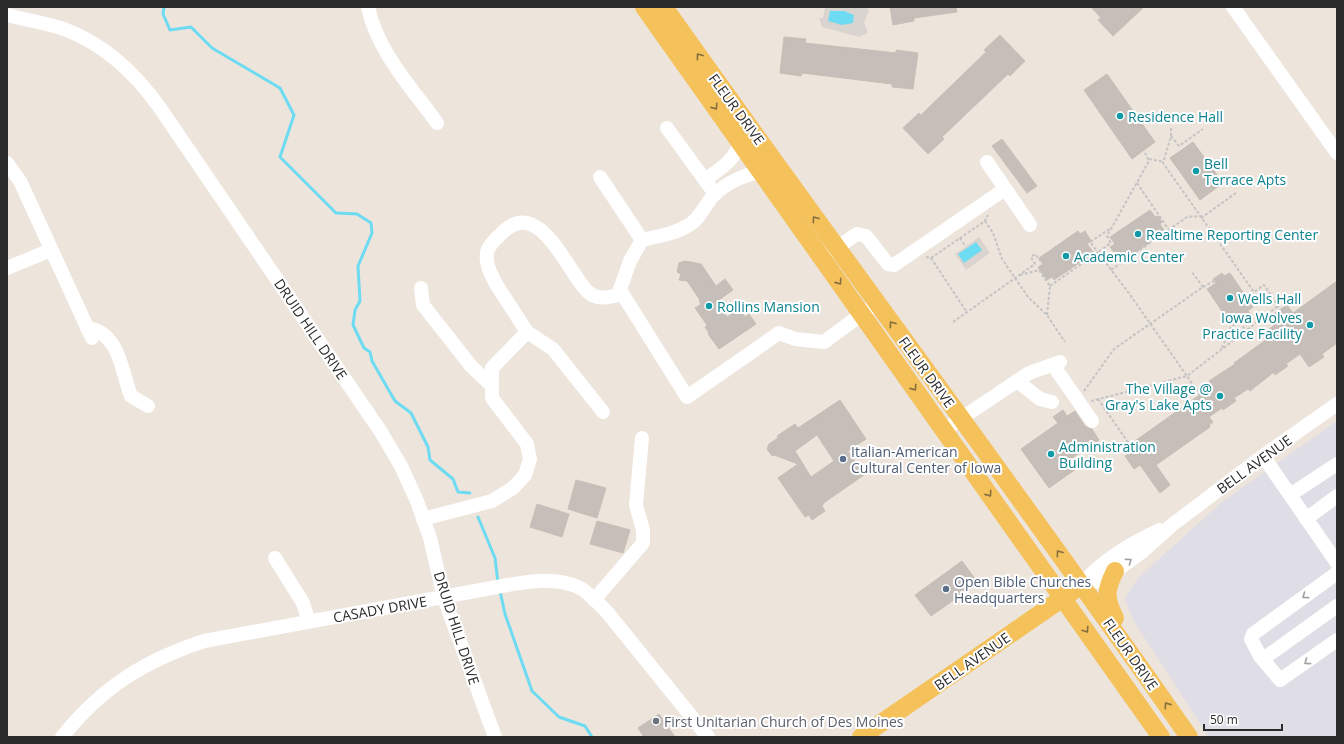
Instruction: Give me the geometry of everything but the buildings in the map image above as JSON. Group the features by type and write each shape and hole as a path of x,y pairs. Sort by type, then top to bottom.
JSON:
{"main road":[{"name":"FLEUR DRIVE","path":"644,7 1161,737"},
{"name":"FLEUR DRIVE","path":"664,7 836,248 1082,584 1189,737"},
{"path":"1114,572 1108,586 1106,597 1108,605 1136,662"},
{"name":"BELL AVENUE","path":"861,737 1064,598 1082,584"}],"street":[{"path":"368,7 376,34 389,56 437,123"},
{"path":"1233,7 1337,153"},
{"name":"DRUID HILL DRIVE","path":"7,16 63,29 83,38 118,61 148,92 381,432 401,466 423,518 444,598 495,737"},
{"path":"668,128 715,194"},
{"path":"705,180 730,162 737,153 740,143"},
{"path":"730,162 740,177"},
{"path":"987,162 1030,225"},
{"path":"7,163 20,181 89,333 104,333 110,340 125,375 131,396 148,406"},
{"path":"603,412 552,349 527,332 488,269 487,251 495,239 510,226 528,223 537,227 552,242 588,292 602,299 618,295 630,260 642,240 675,232 690,224 703,211 715,194 740,177 761,172"},
{"path":"600,177 642,240"},
{"path":"822,258 857,234 866,236 888,264 894,265 1005,189"},
{"path":"7,268 51,250"},
{"path":"421,288 423,305 471,366 491,385"},
{"path":"620,290 687,397 779,333 794,344 824,342 877,303"},
{"path":"423,518 492,501 513,488 524,475 530,459 527,444 492,398 491,385 492,368 527,332"},
{"path":"944,430 961,418 1002,396 1029,373 1057,363 1092,421"},
{"path":"1017,382 1040,399 1052,402"},
{"name":"BELL AVENUE","path":"1082,584 1103,580 1143,551 1172,525 1263,456 1335,409"},
{"path":"594,600 644,543 643,530 636,504 642,438"},
{"path":"1263,456 1337,563"},
{"path":"1290,495 1337,464"},
{"path":"1306,519 1337,496"},
{"name":"BELL AVENUE","path":"1082,584 1094,570 1139,539 1172,525"},
{"path":"275,558 303,603 309,622"},
{"path":"1337,573 1253,634 1251,639 1263,659 1280,680 1337,640"},
{"name":"CASADY DRIVE","path":"62,737 93,702 134,670 168,653 204,641 503,586 545,581 561,582 581,589 607,612 708,737"},
{"path":"1263,659 1337,606"}],"path":[{"path":"1164,162 1171,136 1170,128"},
{"path":"1171,136 1179,146 1203,130"},
{"path":"1145,153 1149,159 1164,162 1254,292 1264,285 1280,309"},
{"path":"1050,286 1111,243 1107,236 1149,159"},
{"path":"1137,183 1173,236"},
{"path":"1111,270 1186,217 1201,217 1236,193"},
{"path":"985,221 993,233 1002,259 1016,277 1028,297 1047,315 1065,342"},
{"path":"1112,228 1090,242 1188,376 1203,400"},
{"path":"960,238 965,246"},
{"path":"953,322 966,311 1036,264 1031,257 1035,254 1043,264"},
{"path":"931,258 966,311"},
{"path":"1016,277 1039,270 1050,286 1047,315"},
{"path":"1192,272 1203,287"},
{"path":"1080,403 1086,387 1114,349 1150,323 1214,281"},
{"path":"1080,403 1188,376 1278,306"},
{"path":"1221,350 1232,327 1238,320 1246,331"},
{"path":"1098,399 1132,448"}],"shaded area":[{"path":"825,7 867,7 869,11 864,22 868,33 859,37 822,27 819,18 823,18"},
{"path":"979,237 990,253 966,270 955,254"},
{"path":"1337,421 1337,737 1209,737 1133,620 1125,598 1138,578 1222,502"}],"water":[{"path":"830,11 844,11 854,15 853,23 842,25 828,21"},
{"path":"976,242 982,250 964,263 958,254"}],"waterway":[{"path":"164,7 163,14 170,30 191,27 212,48 280,88 294,115 280,157 336,213 357,214 371,223 372,233 358,266 360,301 355,310 353,325 364,348 370,352 372,361 395,401 411,413 428,447 430,460 453,479 458,492 470,493"},
{"path":"478,517 495,558 498,583"},
{"path":"500,591 505,614 532,691 559,717 585,726 592,737"}],"place":[{"name":"Residence Hall","path":"1120,116"},
{"name":"Bell Terrace Apts","path":"1196,171"},
{"name":"Realtime Reporting Center","path":"1138,234"},
{"name":"Academic Center","path":"1066,256"},
{"name":"Wells Hall","path":"1230,298"},
{"name":"Rollins Mansion","path":"709,306"},
{"name":"Iowa Wolves Practice Facility","path":"1310,325"},
{"name":"The Village @ Gray's Lake Apts","path":"1220,396"},
{"name":"Administration Building","path":"1051,454"},
{"name":"Italian-American Cultural Center of Iowa","path":"843,459"},
{"name":"Open Bible Churches Headquarters","path":"946,589"},
{"name":"First Unitarian Church of Des Moines","path":"656,721"}]}
